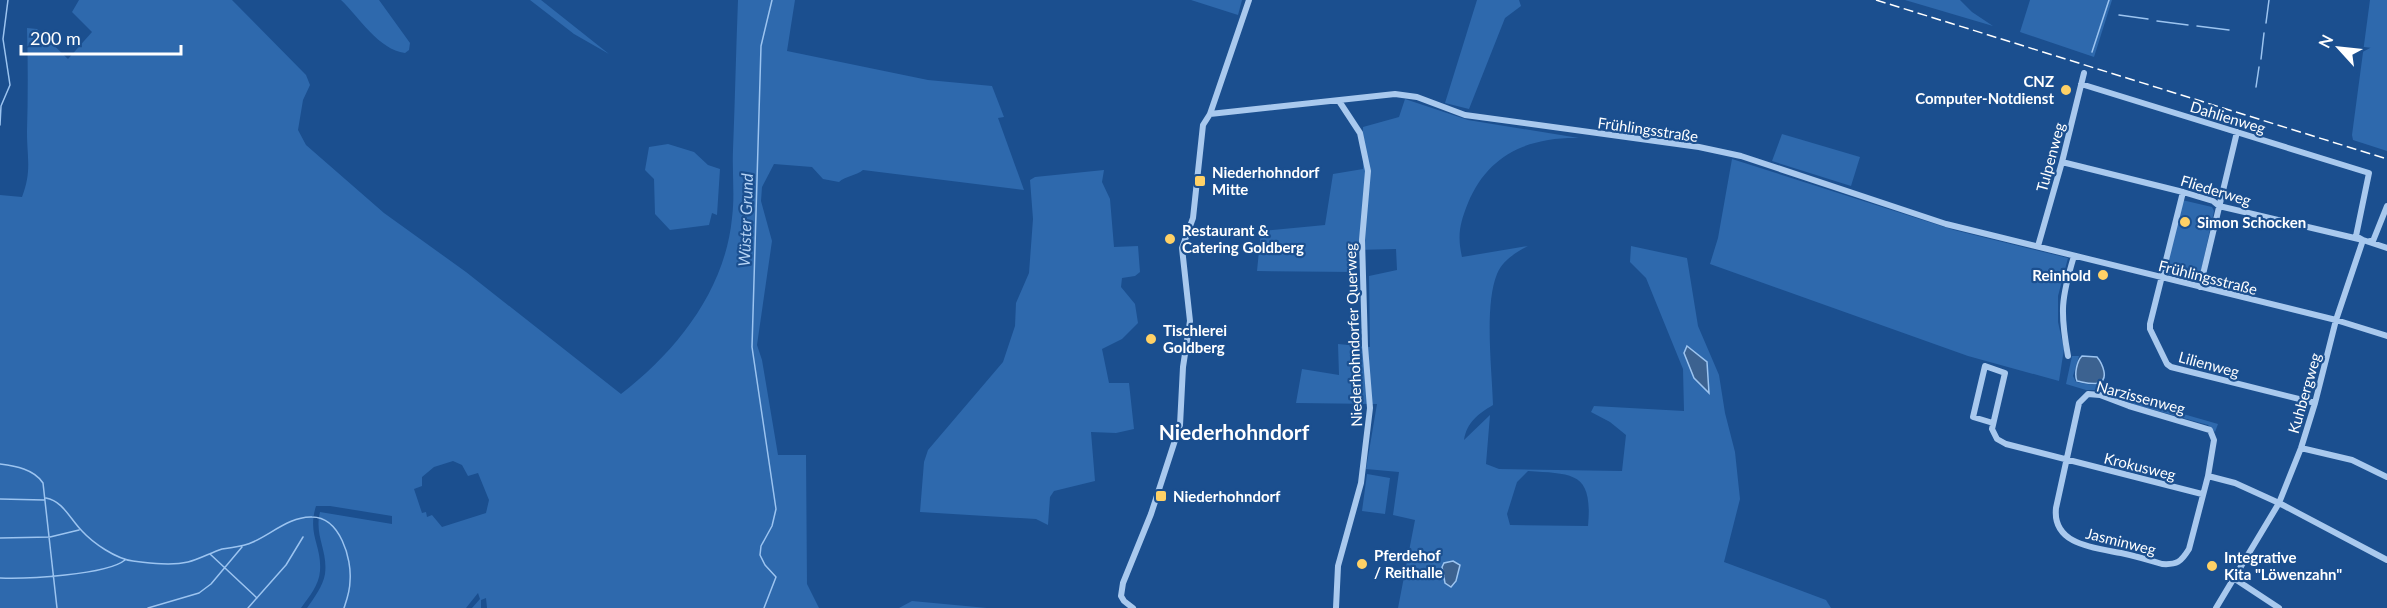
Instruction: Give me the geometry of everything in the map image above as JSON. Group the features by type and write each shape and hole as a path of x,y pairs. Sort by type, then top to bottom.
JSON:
{"street":[{"path":"1133,608 1121,596 1123,583 1151,514 1180,425 1183,367 1190,321 1182,248 1193,218 1203,125 1210,114 1249,0"},
{"name":"Tulpenweg","path":"2038,246 2084,73"},
{"name":"Dahlienweg","path":"2081,84 2369,173"},
{"name":"Frühlingsstraße","path":"1210,114 1395,94 1417,97 1465,115 1699,147 1741,156 1946,224 2336,320 2387,336"},
{"name":"Niederhohndorfer Querweg","path":"1336,608 1338,566 1361,483 1370,408 1365,346 1362,240 1368,171 1360,133 1339,101"},
{"path":"2200,287 2237,132"},
{"name":"Fliederweg","path":"2062,162 2183,192 2213,201 2219,206 2363,240 2387,248"},
{"name":"Kuhbergweg","path":"2216,608 2279,503 2301,448 2336,320 2363,240 2356,236 2369,173"},
{"name":"Lilienweg","path":"2183,192 2150,329 2167,364 2171,367 2315,403"},
{"path":"2363,240 2373,241 2378,234 2387,206"},
{"path":"2068,357 2061,317 2062,295 2074,256"},
{"name":"Krokusweg","path":"1993,423 1973,417 1985,366 2005,373 1992,429 1997,439 2006,444 2202,494"},
{"name":"Narzissenweg","path":"2067,460 2079,403 2088,394 2100,395 2129,406 2210,429 2214,440 2208,476"},
{"path":"2301,448 2352,460 2387,477"},
{"name":"Jasminweg","path":"2067,460 2056,508 2056,522 2065,536 2097,548 2163,564 2180,562 2189,549 2202,494"},
{"path":"2202,494 2208,476 2235,483 2279,503 2387,560"},
{"path":"2235,579 2279,608"}],"shaded area":[{"path":"79,0 232,0 306,75 310,85 303,100 298,130 306,145 384,213 466,272 621,394 661,358 695,317 720,270 728,244 733,201 738,0 795,0 787,51 928,80 992,86 1004,117 998,118 1024,190 863,170 839,182 823,179 812,167 774,164 762,187 761,201 772,241 757,345 762,360 778,455 806,455 807,584 819,608 487,608 486,598 481,600 481,608 472,608 480,599 478,593 466,608 307,608 325,574 325,558 319,528 320,512 392,524 392,516 330,506 316,506 313,525 320,571 316,586 301,608 0,608 0,195 22,197 27,180 27,28 37,29 68,59 92,32 72,12","holes":["453,461 462,465 468,476 478,473 489,500 486,513 442,527 432,515 427,517 426,512 422,513 414,489 422,486 422,477 434,467"]},
{"path":"341,0 379,0 410,43 409,50 405,53 387,46 370,32"},
{"path":"530,0 541,0 609,54 574,34"},
{"path":"1191,0 1242,0 1238,15"},
{"path":"1477,0 1519,0 1521,6 1505,18 1469,109 1445,103"},
{"path":"1905,0 1960,0 1972,12 1993,26"},
{"path":"2030,0 2112,0 2094,57 2020,32"},
{"path":"2370,0 2387,0 2387,151 2353,140 2352,135"},
{"path":"1405,99 1468,120 1579,138 1543,141 1512,152 1487,172 1476,186 1465,210 1460,236 1462,257 1528,246 1506,261 1497,274 1493,287 1490,320 1493,405 1474,419 1464,440 1490,415 1486,464 1499,469 1622,471 1626,435 1610,422 1591,412 1594,406 1684,411 1683,369 1646,278 1630,262 1631,246 1687,258 1698,326 1719,375 1725,413 1735,452 1740,499 1724,562 1826,600 1831,608 1398,608 1415,520 1393,515 1399,472 1366,469 1377,404 1296,403 1302,369 1339,375 1338,344 1370,347 1369,276 1397,270 1396,249 1355,250 1355,272 1257,271 1261,231 1325,225 1333,174 1363,169 1363,127 1399,117","holes":["1528,471 1557,473 1577,479 1587,495 1588,526 1510,525 1507,514 1517,482"]},
{"path":"1782,134 1860,157 1851,186 1772,161"},
{"path":"668,144 694,152 708,165 720,169 717,215 712,213 709,225 670,230 655,214 654,179 645,170 649,147"},
{"path":"1732,159 1954,230 2068,258 2058,296 2058,322 2064,349 2059,381 1968,356 1710,264 1718,238"},
{"path":"1104,170 1102,182 1110,199 1114,247 1138,246 1140,272 1135,276 1122,278 1121,287 1135,304 1138,323 1122,339 1102,349 1109,383 1129,383 1134,429 1116,433 1091,432 1095,481 1054,491 1050,497 1048,525 1036,519 920,512 924,462 928,450 1003,362 1015,326 1016,303 1029,273 1033,219 1030,180 1035,177"},
{"path":"2182,200 2212,207 2214,211 2199,281 2169,275 2166,270"},
{"path":"1687,346 1707,362 1709,393 1694,378 1684,353"},
{"path":"2072,356 2079,356 2073,376 2076,382 2100,384 2096,390 2086,390 2066,384"},
{"path":"2082,356 2097,357 2104,371 2102,381 2093,384 2077,381 2076,368"},
{"path":"2104,386 2109,388 2111,393 2133,395 2138,401 2218,424 2215,432 2208,425 2119,400 2102,393"},
{"path":"1367,474 1390,478 1385,514 1362,511"},
{"path":"1453,561 1460,565 1456,581 1451,587 1445,583 1442,567 1444,563"},
{"path":"912,601 987,608 899,608"}],"waterway":[{"path":"0,125 1,106 10,85 3,39 8,0"},
{"name":"Wüster Grund","path":"764,608 776,577 765,565 760,555 761,546 772,526 776,509 752,347 761,46 772,0"},
{"path":"2092,52 2109,0"},
{"path":"2266,23 2269,0"},
{"path":"2119,15 2148,19"},
{"path":"2157,21 2188,25"},
{"path":"2197,26 2229,30"},
{"path":"2261,59 2264,33"},
{"path":"2256,87 2259,67"},
{"path":"0,464 29,471 43,483 57,608"},
{"path":"46,498 62,507 87,536 105,550 126,560 153,563 188,562 222,549 249,544 296,519 304,517 322,519 337,531 349,562 350,585 344,608"},
{"path":"0,499 44,500"},
{"path":"0,538 50,537 79,530"},
{"path":"248,608 286,565 303,537"},
{"path":"148,608 199,593 211,584 242,547"},
{"path":"210,554 257,598"},
{"path":"0,578 84,573 125,560"}],"railway":[{"path":"1876,0 2387,159"}],"place":[{"name":"CNZ Computer-Notdienst","path":"2066,90"},
{"name":"Niederhohndorf Mitte","path":"1200,181"},
{"name":"Simon Schocken","path":"2185,222"},
{"name":"Restaurant & Catering Goldberg","path":"1170,239"},
{"name":"Reinhold","path":"2103,275"},
{"name":"Tischlerei Goldberg","path":"1151,339"},
{"name":"Niederhohndorf","path":"1161,496"},
{"name":"Pferdehof / Reithalle","path":"1362,564"},
{"name":"Integrative Kita \"Löwenzahn\"","path":"2212,566"}],"district":[{"name":"Niederhohndorf","path":"1234,431"}]}
